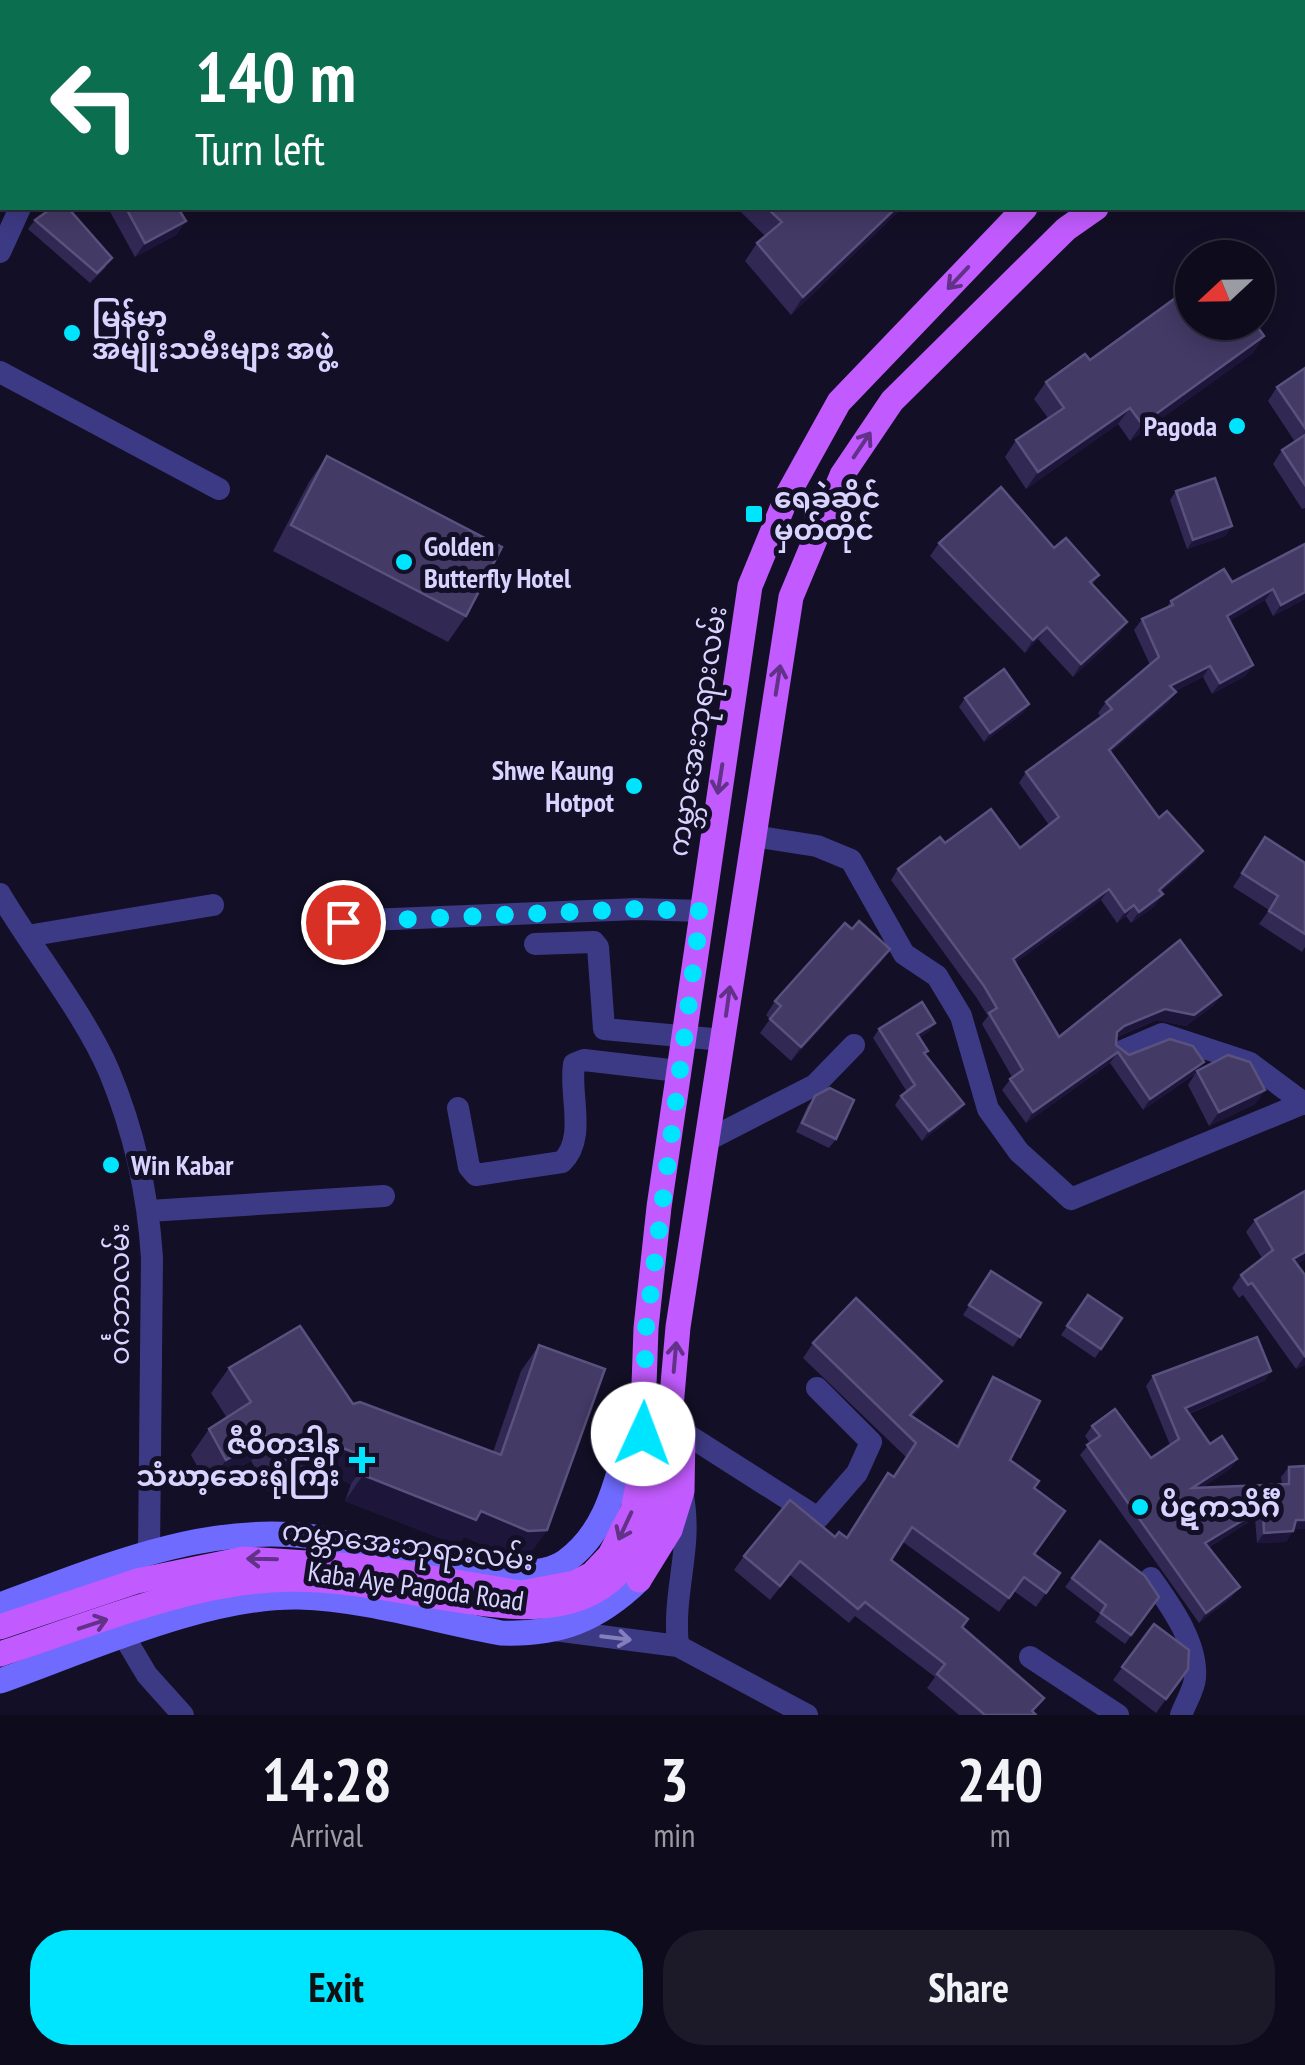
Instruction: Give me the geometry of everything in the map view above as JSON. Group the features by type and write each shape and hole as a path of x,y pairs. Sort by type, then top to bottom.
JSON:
{"main road":[{"name":"ကမ္ဘာအေးဘုရားလမ်း","path":"0,1627 137,1581 244,1558 367,1567 521,1593 575,1583 592,1574 610,1555 632,1510 641,1471 646,1328 683,1034 750,586 788,494 838,402 1023,210"},
{"name":"ကမ္ဘာအေးဘုရားလမ်း","path":"0,1654 183,1597 271,1580 326,1583 492,1611 548,1611 571,1606 602,1590 623,1572 643,1544 658,1508 706,1141 791,596 842,475 892,401 1068,218"},
{"name":"Kaba Aye Pagoda Road","path":"0,1605 149,1552 240,1534 307,1536 495,1573 532,1575 564,1562 601,1523 613,1499 626,1438 645,1396"},
{"path":"671,1407 683,1432 682,1491"},
{"name":"Kaba Aye Pagoda Road","path":"0,1681 230,1604 299,1597 362,1605 502,1633 554,1630 583,1623 612,1606 639,1580 670,1530 682,1491"}],"street":[{"path":"0,252 19,210"},
{"path":"0,372 219,488"},
{"path":"753,836 817,846 851,860 904,954 937,976 961,1016 988,1109 1019,1152 1071,1199 1304,1103"},
{"name":"ဝင်္ဂဘာလမ်း","path":"0,894 108,1069 138,1159 149,1211 149,1552"},
{"path":"27,936 213,905"},
{"path":"343,922 637,909 701,911"},
{"path":"535,944 594,942 598,947 604,1028 723,1040"},
{"path":"1122,1052 1162,1034 1250,1063 1304,1103"},
{"path":"706,1141 815,1085 854,1045"},
{"path":"458,1108 469,1168 476,1175 562,1162 572,1152 575,1137 574,1064 584,1060 678,1071"},
{"path":"149,1211 384,1196"},
{"path":"683,1432 818,1518 857,1473 870,1442 817,1388"},
{"path":"678,1646 674,1609 689,1526 682,1491"},
{"path":"1151,1578 1171,1606 1191,1649 1196,1679 1181,1715"},
{"path":"554,1630 678,1646 807,1715"},
{"path":"125,1638 147,1675 183,1715"},
{"path":"1030,1658 1118,1715"}],"building":[{"path":"49,210 70,210 112,258 97,273 35,220"},
{"path":"127,210 179,210 186,221 145,243"},
{"path":"769,210 894,210 803,297 757,243 782,222"},
{"path":"1175,298 1175,340 1258,340 1142,424 1130,408 1038,472 1016,440 1064,408 1046,382 1085,354 1090,360"},
{"path":"1305,368 1305,428 1277,387"},
{"path":"1305,435 1305,485 1282,450"},
{"path":"327,456 502,547 466,616 291,525"},
{"path":"1215,478 1232,526 1193,540 1176,491"},
{"path":"1001,487 1054,548 1066,538 1099,575 1090,582 1127,622 1081,664 1047,627 1033,640 939,543"},
{"path":"1305,544 1305,592 1281,605 1273,589 1227,616 1253,665 1220,683 1210,666 1170,686 1176,692 1109,750 1159,818 1167,811 1203,851 1159,890 1163,894 1139,912 1134,905 1125,912 1109,889 1013,959 1059,1037 1180,940 1221,995 1194,1015 1165,1009 1124,1026 1117,1032 1116,1045 1129,1055 1170,1039 1193,1046 1204,1062 1150,1099 1118,1052 1033,1112 1010,1079 1023,1070 989,1013 997,1008 898,869 940,837 945,843 991,809 1020,848 1059,817 1026,772 1112,709 1106,702 1159,657 1142,619 1173,605 1171,601 1224,569 1232,582"},
{"path":"1004,669 1029,704 990,733 965,698"},
{"path":"1265,837 1305,863 1305,934 1269,911 1278,896 1242,873"},
{"path":"859,921 890,949 801,1047 770,1019 781,1006 775,1001 845,923 852,929"},
{"path":"922,1002 935,1023 917,1034 928,1051 924,1053 964,1104 929,1131 901,1096 915,1085 879,1029"},
{"path":"1228,1055 1250,1062 1265,1090 1219,1112 1197,1071"},
{"path":"830,1088 854,1100 836,1139 802,1123 815,1096"},
{"path":"1305,1191 1305,1252 1293,1259 1305,1275 1305,1356 1252,1283 1248,1285 1241,1275 1273,1250 1255,1220"},
{"path":"991,1271 1041,1303 1020,1337 969,1305"},
{"path":"1088,1295 1122,1318 1101,1349 1067,1326"},
{"path":"856,1298 942,1381 910,1415 958,1447 993,1377 1040,1401 1010,1460 1039,1481 1034,1488 1065,1511 1034,1554 1060,1573 1046,1593 1024,1577 1009,1598 912,1527 891,1560 968,1619 962,1627 1044,1698 1032,1711 1036,1715 985,1715 937,1674 945,1664 865,1602 858,1609 800,1561 780,1586 744,1556 790,1500 835,1537 839,1532 847,1538 888,1473 894,1477 916,1443 813,1343"},
{"path":"300,1326 353,1404 360,1402 501,1455 539,1345 605,1369 547,1530 528,1531 481,1511 476,1520 363,1475 369,1458 340,1447 293,1476 269,1435 226,1460 209,1429 251,1402 229,1368"},
{"path":"1257,1337 1271,1371 1185,1408 1210,1444 1222,1436 1237,1459 1192,1488 1289,1484 1289,1467 1305,1466 1305,1520 1296,1520 1293,1531 1264,1533 1263,1508 1205,1543 1240,1587 1206,1613 1087,1445 1100,1436 1092,1426 1115,1409 1151,1458 1179,1439 1153,1376"},
{"path":"1100,1541 1145,1576 1159,1597 1131,1635 1101,1613 1106,1605 1072,1578"},
{"path":"1154,1624 1189,1650 1188,1669 1166,1699 1122,1667"}],"place":[{"name":"မြန်မာ့ အမျိုးသမီးများ အဖွဲ့","path":"72,333"},
{"name":"Pagoda","path":"1237,426"},
{"name":"ရေခဲဆိုင် မှတ်တိုင်","path":"754,514"},
{"name":"Golden Butterfly Hotel","path":"404,562"},
{"name":"Shwe Kaung Hotpot","path":"634,786"},
{"name":"Win Kabar","path":"111,1165"},
{"name":"ဇီဝိတဒါန သံဃာ့ဆေးရုံကြီး","path":"362,1460"},
{"name":"ပိဋကသိင်္ဂီ","path":"1140,1507"}],"route":[{"path":"343,922 637,909 701,911 659,1208 646,1328 643,1434"}]}
